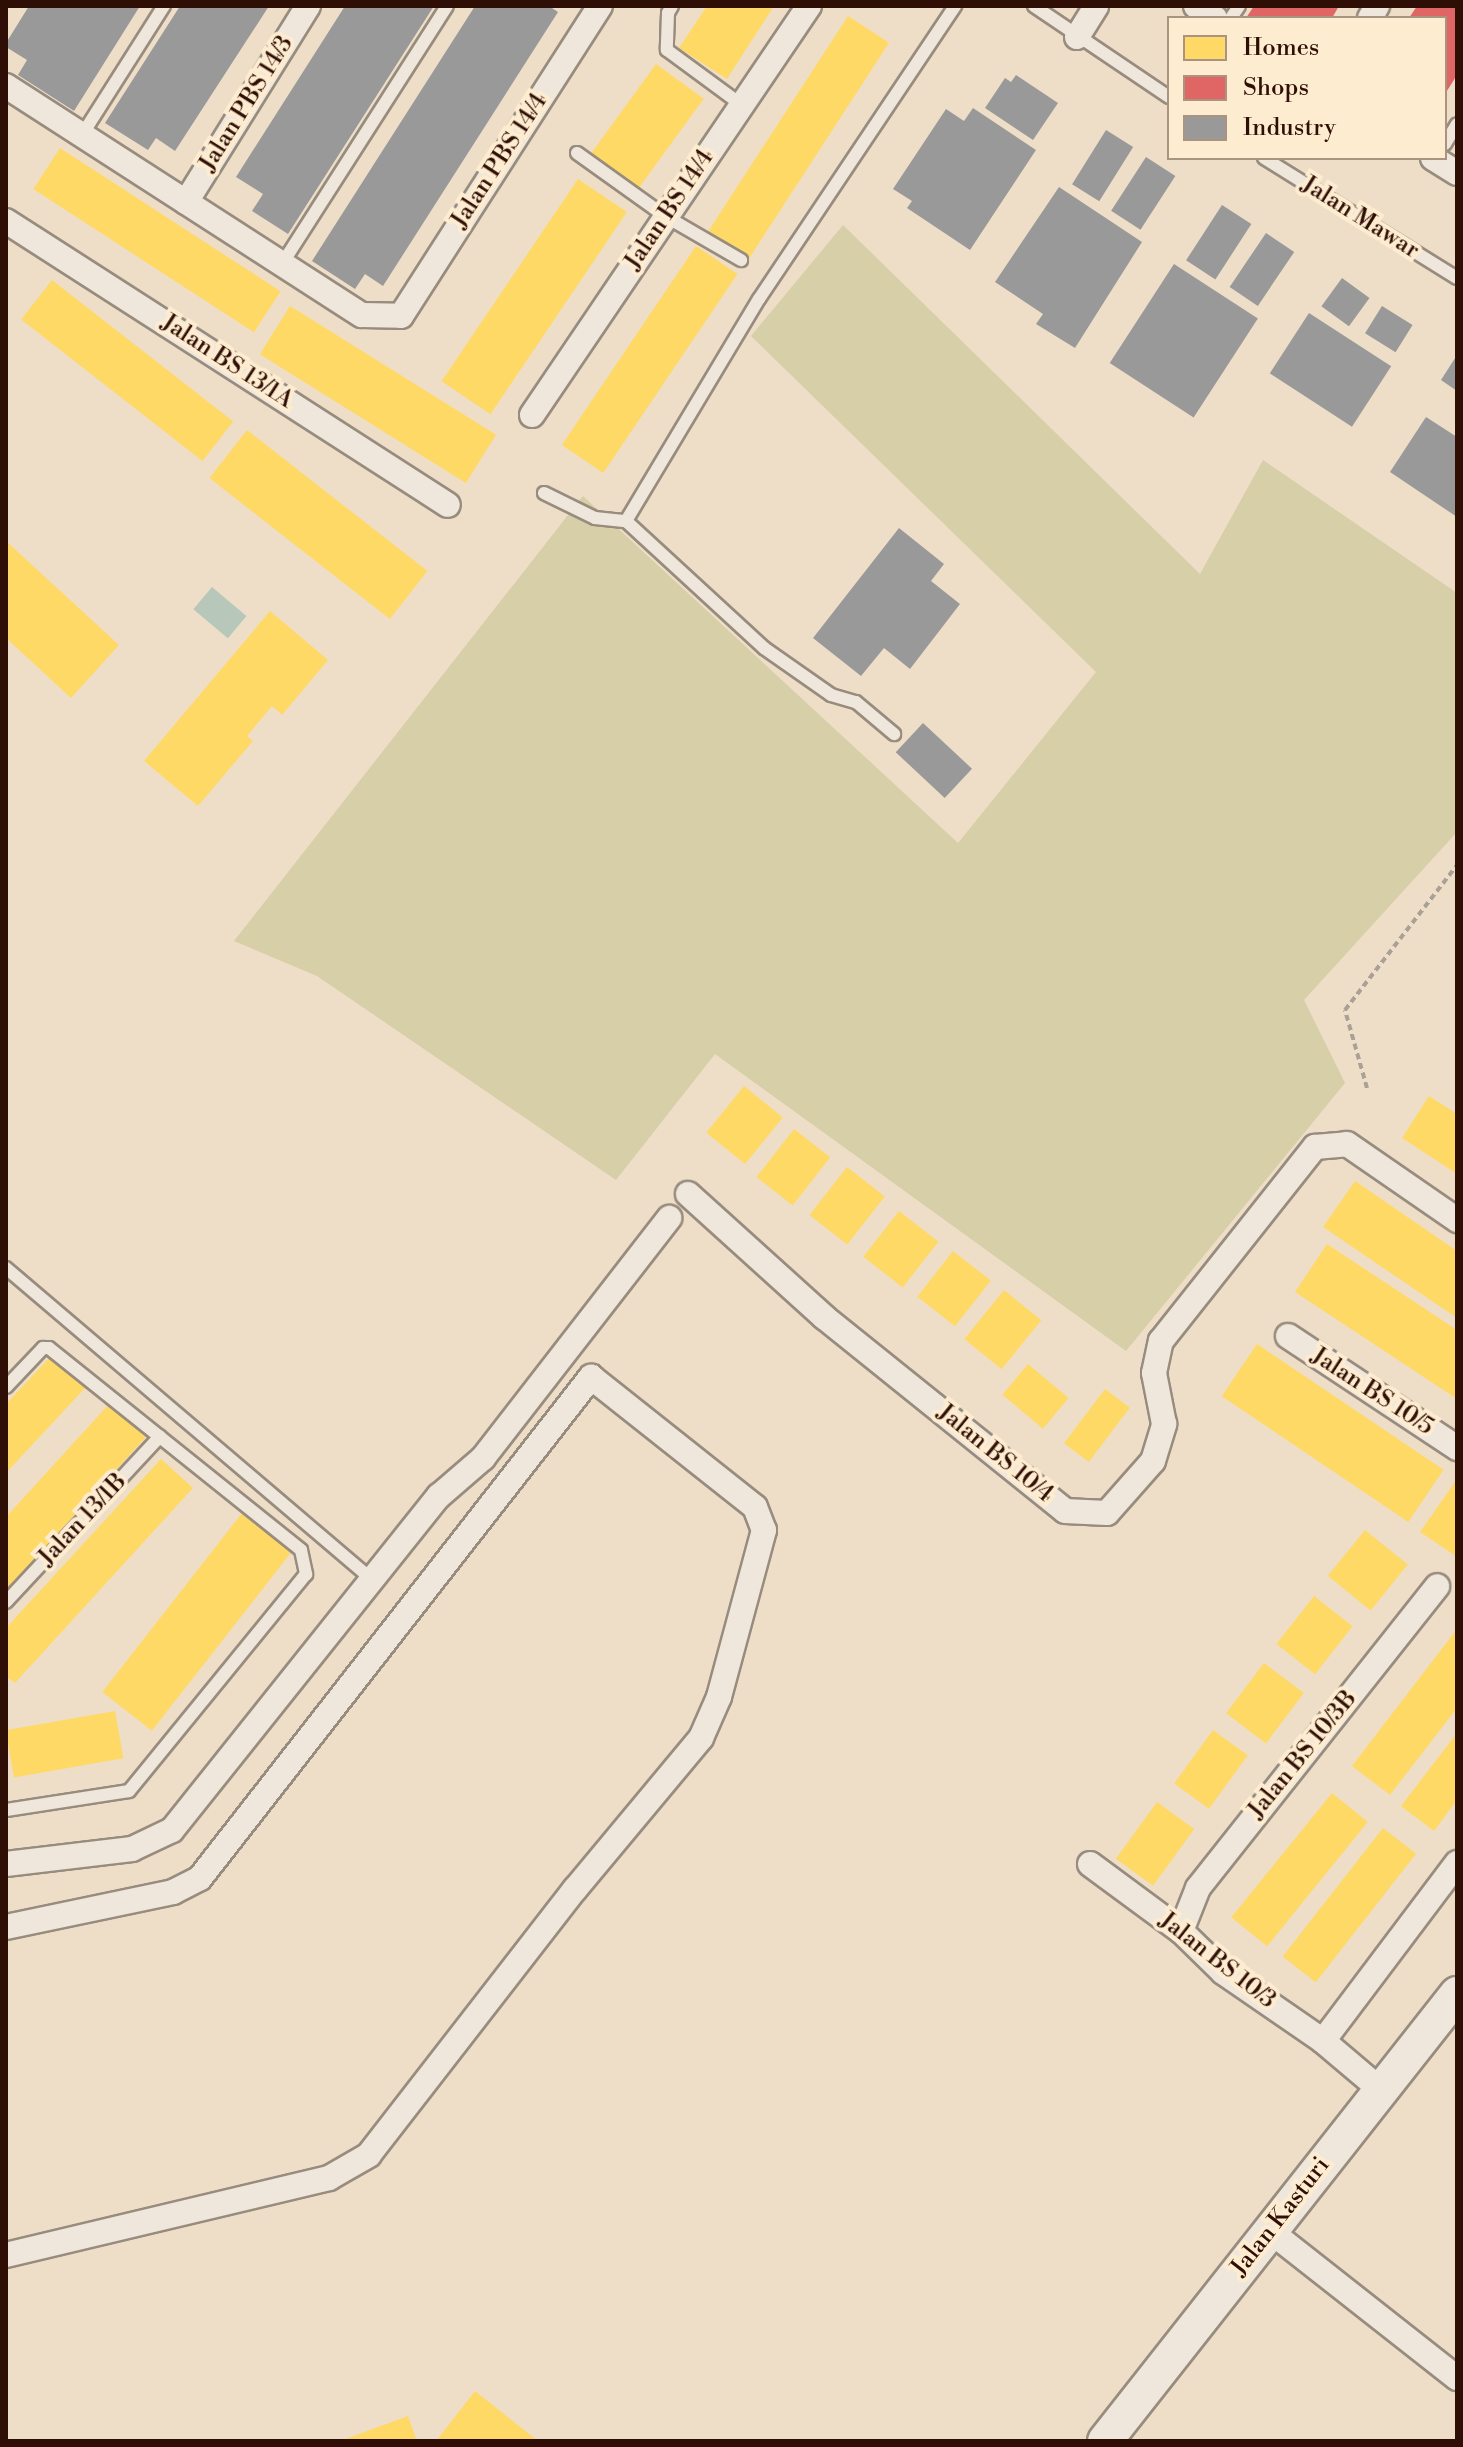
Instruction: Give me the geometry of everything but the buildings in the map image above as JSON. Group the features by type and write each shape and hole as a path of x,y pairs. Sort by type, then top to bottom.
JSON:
{"street":[{"name":"Jalan PBS 14/3","path":"186,202 308,6"},
{"name":"Jalan BS 14/4","path":"532,415 809,6"},
{"path":"1077,37 1096,6"},
{"name":"Jalan PBS 14/4","path":"282,264 362,315 401,316 596,7"},
{"path":"6,86 282,264"},
{"name":"Jalan BS 13/1A","path":"6,221 448,505"},
{"name":"Jalan BS 10/4","path":"688,1194 824,1317 1065,1511 1107,1513 1153,1461 1164,1424 1154,1373 1161,1341 1315,1147 1347,1144 1457,1220"},
{"path":"6,1864 132,1849 172,1830 439,1496 483,1458 669,1218"},
{"name":"Jalan BS 10/5","path":"1288,1336 1457,1448"},
{"path":"6,1927 173,1892 200,1878 591,1377 755,1507 764,1530 719,1697 701,1738 575,1889 369,2155 329,2178 6,2255"},
{"name":"Jalan BS 10/3B","path":"1181,1931 1198,1888 1437,1586"},
{"path":"1323,2041 1457,1863"},
{"name":"Jalan BS 10/3","path":"1090,1864 1181,1931 1223,1972 1323,2041 1381,2090"},
{"name":"Jalan Kasturi","path":"1111,2439 1457,1994"},
{"path":"1270,2231 1457,2378"}],"lane":[{"path":"82,135 164,6"},
{"path":"282,264 447,6"},
{"path":"672,6 668,13 667,50 742,105"},
{"path":"626,521 759,299 955,6"},
{"path":"1034,6 1167,96"},
{"path":"577,153 665,216 741,260"},
{"name":"Jalan Mawar","path":"1267,160 1457,278"},
{"path":"544,493 595,518 626,521 764,648 831,695 856,702 894,734"},
{"path":"6,1268 372,1580"},
{"path":"6,1387 43,1348 49,1348 301,1550 306,1574 129,1791 6,1810"},
{"name":"Jalan 13/1B","path":"6,1602 160,1436"}],"path":[{"path":"1367,1088 1345,1010 1457,865"}],"shaded area":[{"path":"843,225 1200,574 1263,460 1457,593 1457,832 1304,1000 1345,1083 1126,1351 715,1054 616,1180 317,976 234,941 583,496 958,843 1096,672 751,336"},
{"path":"212,587 246,616 228,638 193,609"}]}
